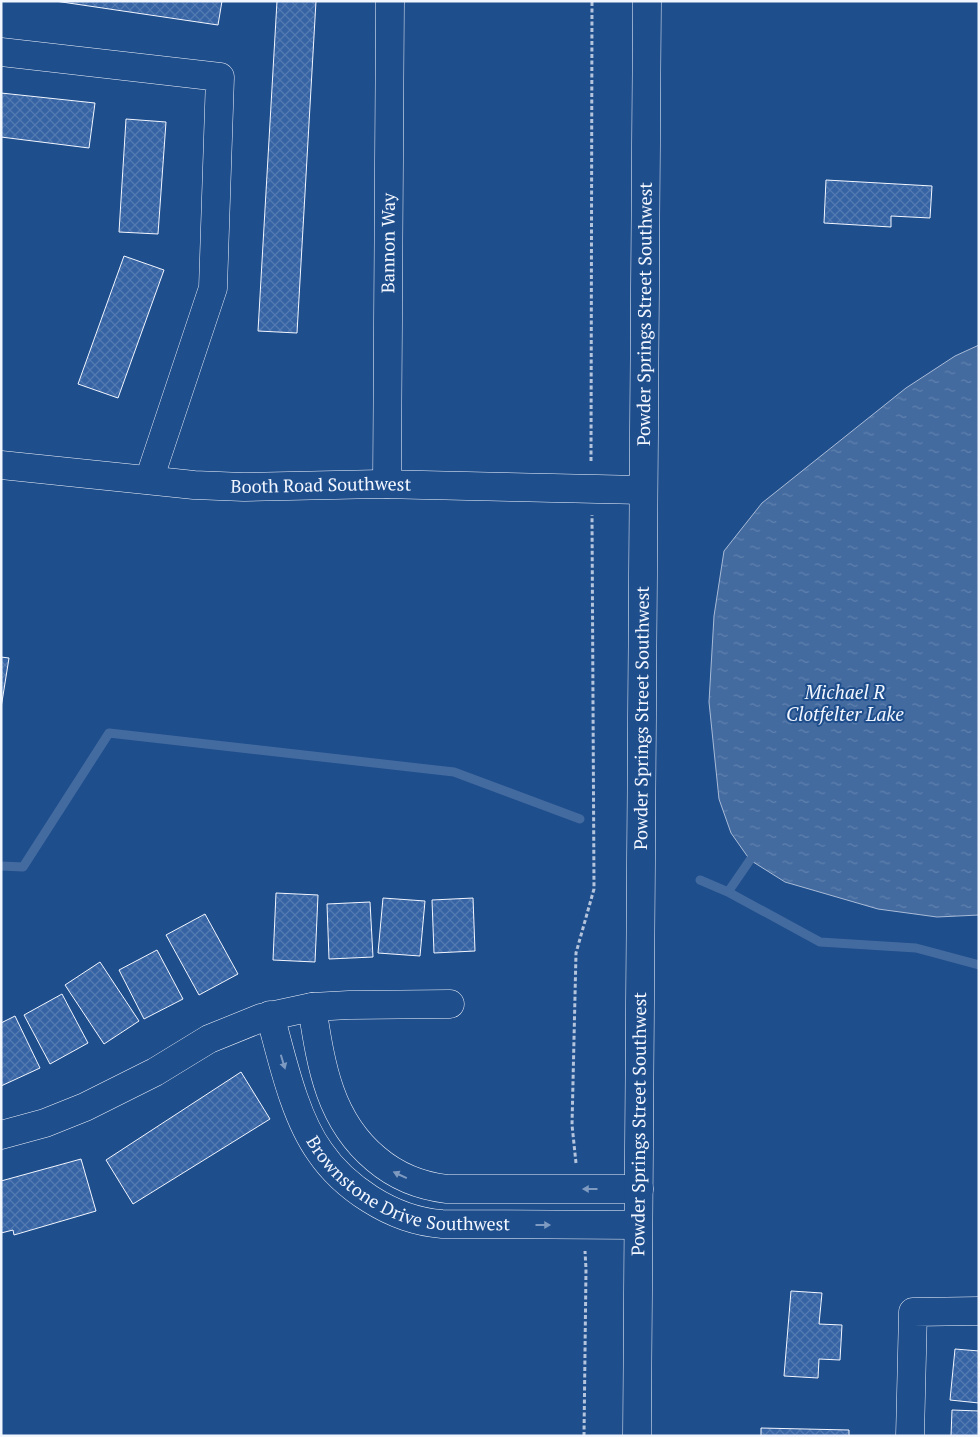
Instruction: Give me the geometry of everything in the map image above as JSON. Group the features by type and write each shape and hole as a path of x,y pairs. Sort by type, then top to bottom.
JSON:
{"street":[{"name":"Bannon Way","path":"387,484 390,1"},
{"name":"Powder Springs Street Southwest","path":"637,1436 642,490 647,1"},
{"path":"1,52 220,77 213,288 149,480"},
{"name":"Booth Road Southwest","path":"1,465 194,485 244,487 387,484 642,490"},
{"path":"1,1136 45,1123 85,1107 155,1072 209,1039 270,1015 312,1007 349,1004 450,1004"},
{"name":"Brownstone Drive Southwest","path":"312,1007 321,1058 330,1091 343,1122 358,1142 383,1165 411,1180 438,1188 639,1189"},
{"name":"Brownstone Drive Southwest","path":"270,1015 294,1094 309,1134 320,1153 341,1177 375,1202 408,1218 435,1224 638,1225"},
{"path":"470,1189 470,1225"},
{"path":"910,1436 913,1312 979,1311"}],"path":[{"path":"578,1189 572,1125 576,953 594,889 592,1"},
{"path":"582,1225 586,1269 584,1436"}],"water":[{"name":"Michael R Clotfelter Lake","path":"979,345 979,915 937,917 878,909 785,882 750,860 731,833 719,799 709,702 714,616 724,551 762,503 906,388 955,356"}],"building":[{"path":"55,1 222,1 218,25"},
{"path":"277,1 316,1 297,333 258,331"},
{"path":"1,93 95,103 89,148 1,137"},
{"path":"126,119 166,122 158,234 119,232"},
{"path":"826,180 932,186 930,218 891,216 891,227 824,223"},
{"path":"124,256 164,270 118,398 78,384"},
{"path":"1,657 9,658 1,708"},
{"path":"276,893 318,895 315,962 273,960"},
{"path":"383,898 425,901 420,956 378,953"},
{"path":"473,898 475,951 434,953 432,900"},
{"path":"370,902 373,957 329,959 327,904"},
{"path":"205,914 238,974 199,995 166,935"},
{"path":"157,950 183,999 144,1019 119,970"},
{"path":"100,962 139,1021 104,1044 65,985"},
{"path":"62,994 88,1043 50,1064 24,1015"},
{"path":"15,1016 40,1068 1,1086 1,1023"},
{"path":"241,1072 270,1119 133,1204 106,1160"},
{"path":"81,1159 96,1211 14,1235 13,1230 1,1233 1,1181"},
{"path":"791,1291 822,1293 819,1324 842,1325 840,1360 819,1359 818,1378 784,1376"},
{"path":"955,1349 979,1351 979,1403 950,1400"},
{"path":"952,1410 979,1411 979,1436 951,1436"},
{"path":"761,1428 849,1430 849,1436 761,1436"}],"waterway":[{"path":"1,866 23,867 109,733 454,772 580,819"},
{"path":"700,880 728,892 750,860"},
{"path":"728,892 820,942 916,948 979,965"}]}
